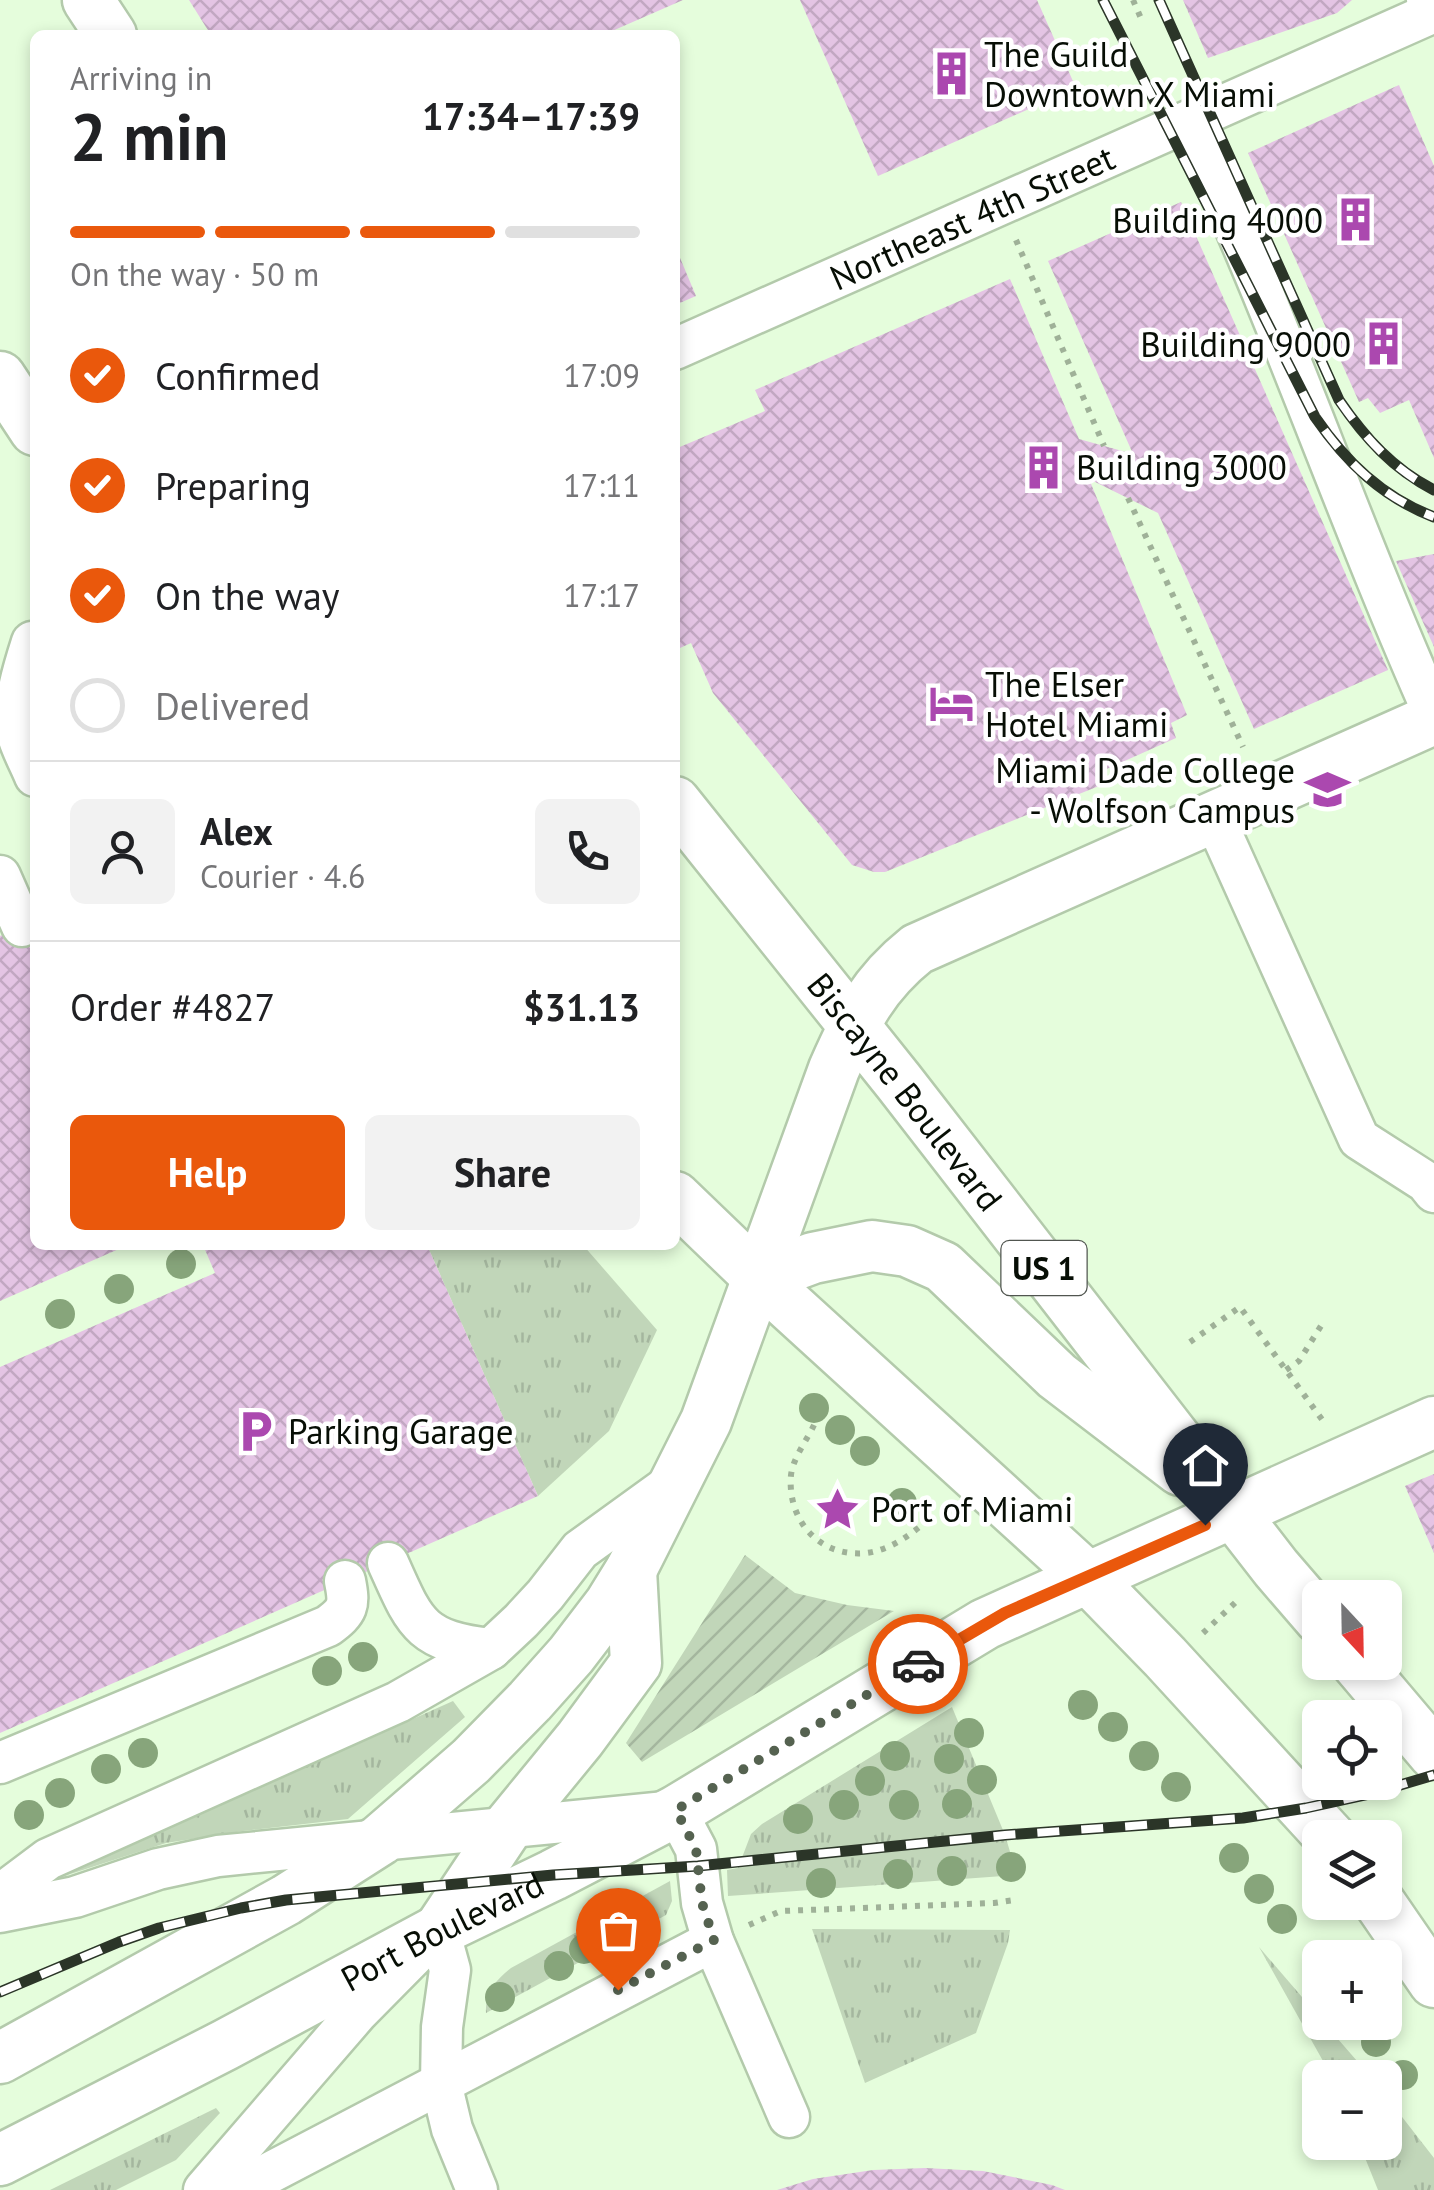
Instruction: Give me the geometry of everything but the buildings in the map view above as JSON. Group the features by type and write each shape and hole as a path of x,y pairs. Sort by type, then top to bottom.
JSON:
{"main road":[{"path":"88,0 108,30"},
{"path":"0,377 30,422"},
{"path":"0,2058 286,1900 380,1840 471,1761 530,1701 585,1636 630,1570 706,1421 834,1069 854,1025 896,964 917,949 1434,716"},
{"name":"Biscayne Boulevard","path":"680,808 1302,1598"},
{"path":"680,1202 1086,1576 1314,1820"},
{"path":"759,1278 813,1258 872,1246 906,1251 943,1267 1057,1376 1235,1512"},
{"name":"Port Boulevard","path":"0,2160 676,1810 985,1624 1434,1422"},
{"path":"440,1930 507,1828 636,1663 630,1570"},
{"path":"1371,1680 1434,1754"},
{"path":"1391,1920 1434,1982"}],"street":[{"name":"Northeast 4th Street","path":"680,346 1188,122 1433,6"},
{"path":"1188,122 1219,186 1434,716"},
{"path":"22,642 18,735 30,764"},
{"path":"1214,817 1359,1140 1426,1182 1434,1192"},
{"path":"0,876 22,926"},
{"path":"0,1894 48,1859 398,1702 491,1649 522,1621 580,1550 674,1482"},
{"path":"388,1562 409,1609 427,1631 458,1643 491,1649"},
{"path":"0,1763 328,1626 344,1614 349,1601 345,1581"},
{"path":"0,1912 75,1897 128,1878 218,1856 676,1810 696,1849 702,1903 714,1940 788,2117"},
{"path":"440,1930 450,1970 442,2027 441,2083 452,2128 477,2190"},
{"path":"204,2190 357,2013 440,1930"},
{"path":"237,2190 714,1940"}],"path":[{"path":"1133,0 1143,23"},
{"path":"1001,205 1104,446"},
{"path":"1128,498 1243,747"},
{"path":"1190,1342 1240,1307 1326,1426"},
{"path":"1286,1370 1298,1361 1324,1322"},
{"path":"814,1425 791,1469 791,1495 798,1518 815,1540 840,1550 867,1553 902,1542 922,1525"},
{"path":"1198,1637 1238,1600"},
{"path":"714,1940 781,1911 1014,1900"}],"green space":[{"path":"429,1250 587,1250 657,1330 609,1431 538,1496"},
{"path":"745,1555 795,1593 894,1611 642,1762 626,1743"},
{"path":"453,1701 465,1717 348,1819 166,1843 58,1878"},
{"path":"952,1707 1005,1835 1017,1875 728,1896 727,1870 738,1868 751,1834 762,1824"},
{"path":"670,1881 672,1901 666,1915 486,2013 492,1987 511,1968"},
{"path":"812,1929 1010,1930 976,2033 865,2083"},
{"path":"1259,1947 1302,1997 1302,2024"},
{"path":"1311,2040 1339,2040 1356,2060 1322,2060"},
{"path":"216,2108 220,2113 176,2160 116,2190 50,2190"},
{"path":"1402,2117 1434,2158 1434,2190 1378,2190 1366,2160 1402,2160"}],"railway":[{"path":"1103,0 1315,417 1339,449 1367,476 1398,499 1434,517"},
{"path":"1159,0 1339,400 1381,451 1434,490"},
{"path":"0,1992 159,1928 286,1900 698,1866 1005,1835 1243,1818 1370,1794 1434,1775"}],"way so far":[{"path":"618,1990 714,1940 702,1903 696,1849 676,1810 918,1664"}],"place":[{"name":"The Guild Downtown X Miami","path":"951,74"},
{"name":"Building 4000","path":"1356,220"},
{"name":"Building 9000","path":"1384,344"},
{"name":"Building 3000","path":"1043,467"},
{"name":"The Elser Hotel Miami","path":"952,704"},
{"name":"Miami Dade College - Wolfson Campus","path":"1328,790"},
{"name":"Parking Garage","path":"255,1431"},
{"name":"Port of Miami","path":"838,1509"}],"route":[{"path":"918,1664 1005,1613 1205,1525"}]}
